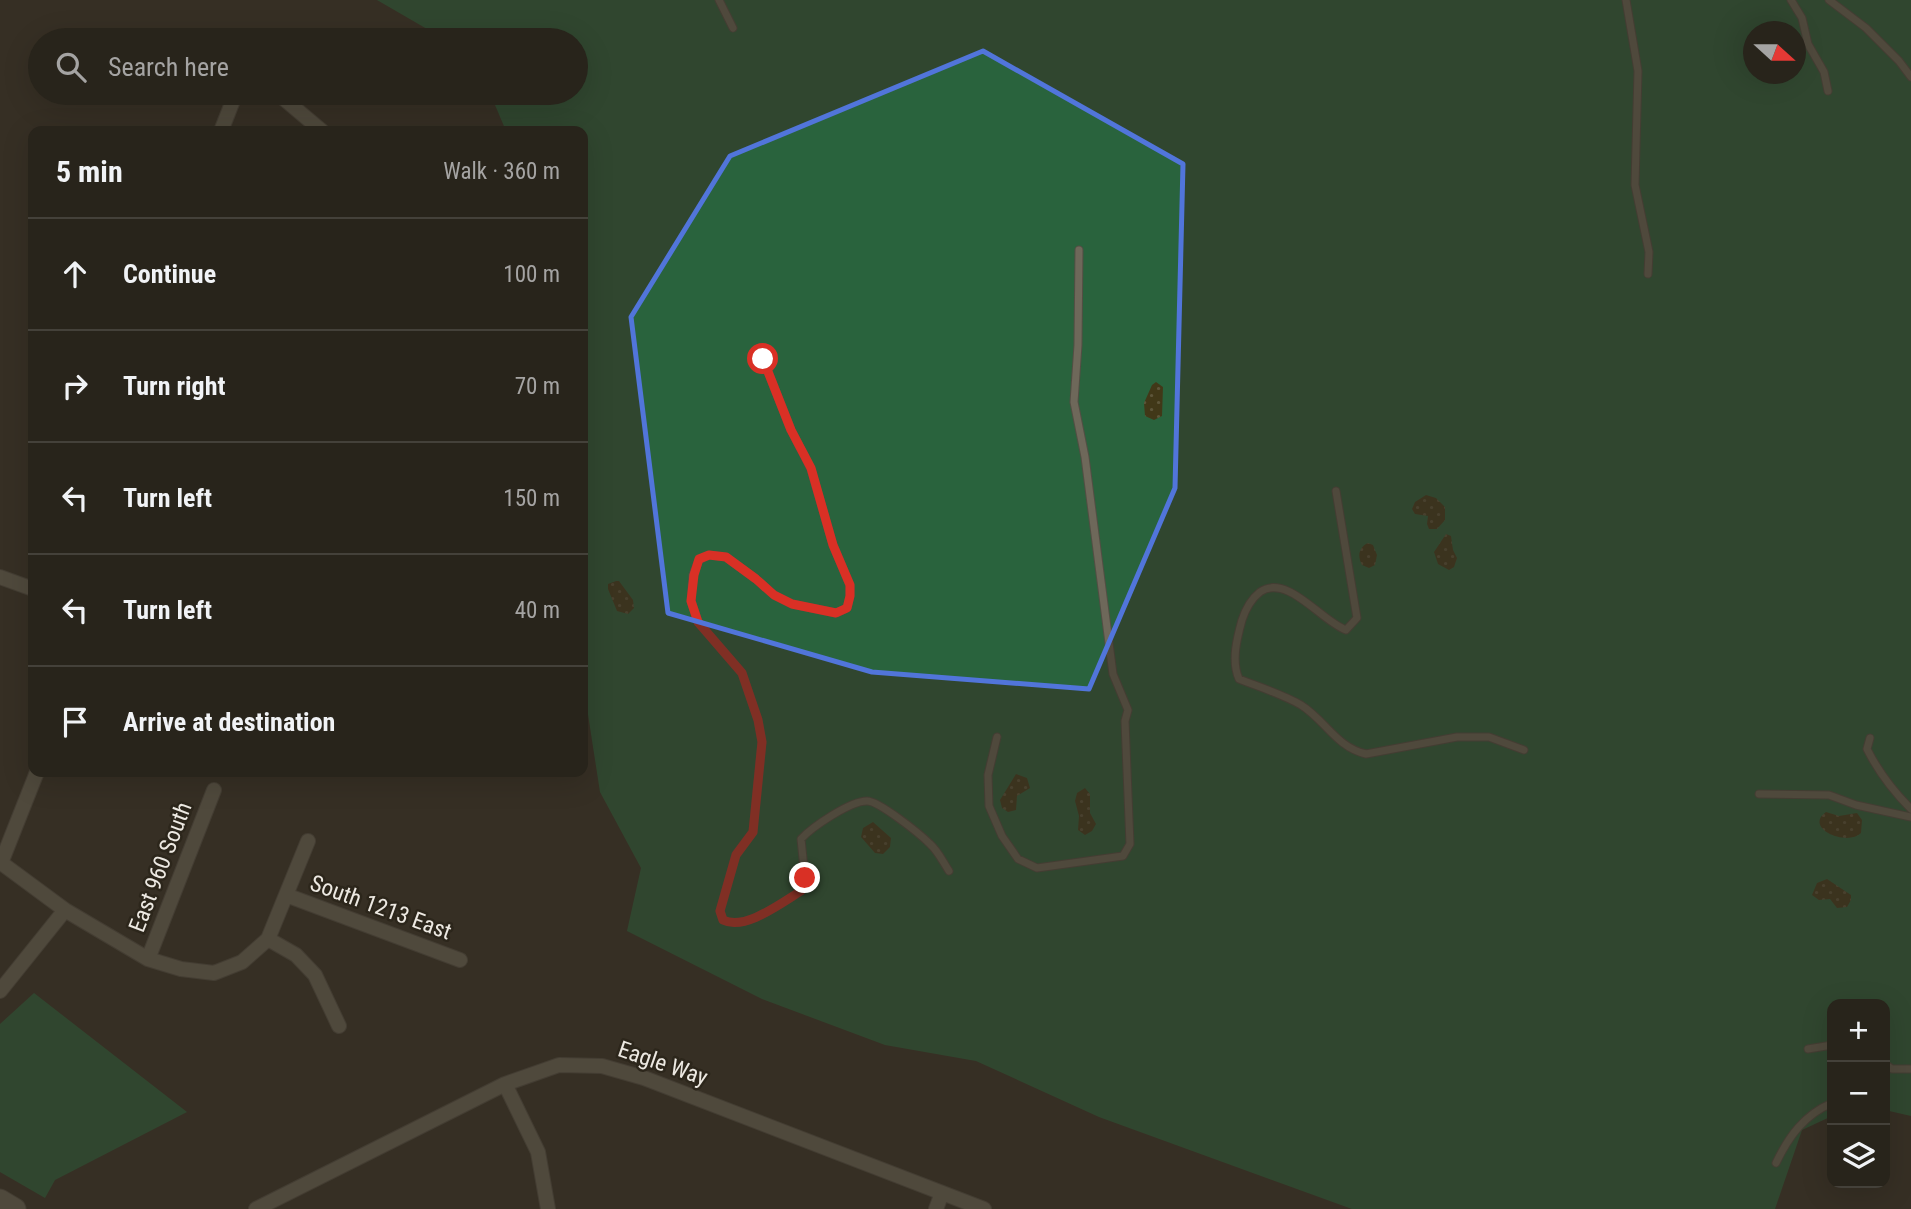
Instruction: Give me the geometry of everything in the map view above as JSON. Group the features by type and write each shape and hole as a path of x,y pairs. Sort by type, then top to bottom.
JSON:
{"street":[{"path":"223,126 231,105"},
{"path":"291,105 316,126"},
{"path":"0,577 28,587"},
{"path":"35,777 1,862 65,910 148,959 181,970 214,973 242,962 268,939 308,841"},
{"name":"East 960 South","path":"148,959 215,790"},
{"name":"South 1213 East","path":"286,895 460,960"},
{"path":"0,991 65,910"},
{"path":"268,939 296,955 315,975 340,1026"},
{"name":"Eagle Way","path":"256,1209 505,1084 559,1065 602,1066 644,1078 984,1209"},
{"path":"505,1084 538,1152 548,1209"},
{"path":"936,1209 942,1193"},
{"path":"0,1200 15,1209"}],"lane":[{"path":"719,0 733,27"},
{"path":"1626,0 1638,71 1635,185 1649,252 1648,275"},
{"path":"1791,0 1802,18 1808,44 1824,72 1828,91"},
{"path":"1829,0 1866,28 1911,77"},
{"path":"997,737 988,775 989,806 1002,836 1018,859 1037,868 1123,856 1130,844 1125,722 1128,710 1113,674 1085,457 1074,402 1079,250"},
{"path":"763,359 791,430 811,468 833,545 850,585 850,596 847,608 836,613 811,610 774,595 726,557 709,555 699,559 691,601 698,622 742,673 758,720 762,742 753,832 736,855 720,911 723,920 731,924 746,922 801,891 805,878 801,839 809,830 848,806 868,801 886,807 932,845 949,871"},
{"path":"1336,491 1357,618 1346,630 1326,619 1301,598 1273,587 1264,590 1252,598 1243,616 1237,641 1235,669 1239,679 1302,706 1340,742 1354,751 1366,754 1457,737 1489,737 1524,750"},
{"path":"1870,738 1867,749 1877,768 1888,786 1911,809"},
{"path":"1759,794 1829,795 1856,805 1911,817"},
{"path":"1808,1049 1827,1046"},
{"path":"1890,1071 1911,1069"},
{"path":"1776,1163 1786,1142 1805,1118 1827,1106"}],"highlighted area":[{"path":"983,51 1183,164 1175,488 1089,689 872,672 668,613 631,317 730,156"}],"green space":[{"path":"377,0 1911,0 1911,1116 1890,1111 1890,999 1827,999 1827,1118 1802,1130 1775,1209 1352,1209 1099,1117 976,1061 885,1045 762,999 627,931 641,868 600,792 588,714 588,126 504,126 495,105 588,105 588,28 425,28"},
{"path":"34,993 187,1112 55,1180 45,1198 0,1172 0,1024"}],"sand":[{"path":"1156,382 1163,387 1162,416 1154,420 1145,416 1144,403"},
{"path":"1426,495 1436,498 1445,507 1445,520 1437,529 1429,529 1428,516 1415,514 1412,509 1415,502"},
{"path":"1446,534 1451,536 1457,558 1454,567 1449,570 1438,564 1434,552"},
{"path":"1368,543 1373,545 1377,555 1375,565 1369,568 1362,565 1359,555"},
{"path":"619,581 633,600 634,608 628,614 617,611 608,589 608,584"},
{"path":"1016,774 1027,778 1030,788 1017,796 1016,810 1008,812 1002,808 1000,800"},
{"path":"1085,788 1090,794 1090,813 1096,824 1092,831 1085,835 1078,830 1079,816 1075,801 1077,793"},
{"path":"1826,812 1839,816 1857,813 1862,820 1861,833 1846,838 1830,834 1820,824 1820,818"},
{"path":"873,822 891,838 890,847 883,854 875,853 861,837 863,828"},
{"path":"1827,879 1851,895 1847,907 1837,908 1830,899 1819,900 1812,895 1817,883"}],"route":[{"path":"763,359 791,430 811,468 833,545 850,585 850,596 847,608 836,613 811,610 774,595 726,557 709,555 699,559 691,601 698,622 742,673 758,720 762,742 753,832 736,855 720,911 723,920 731,924 746,922 801,891 805,878"}]}
